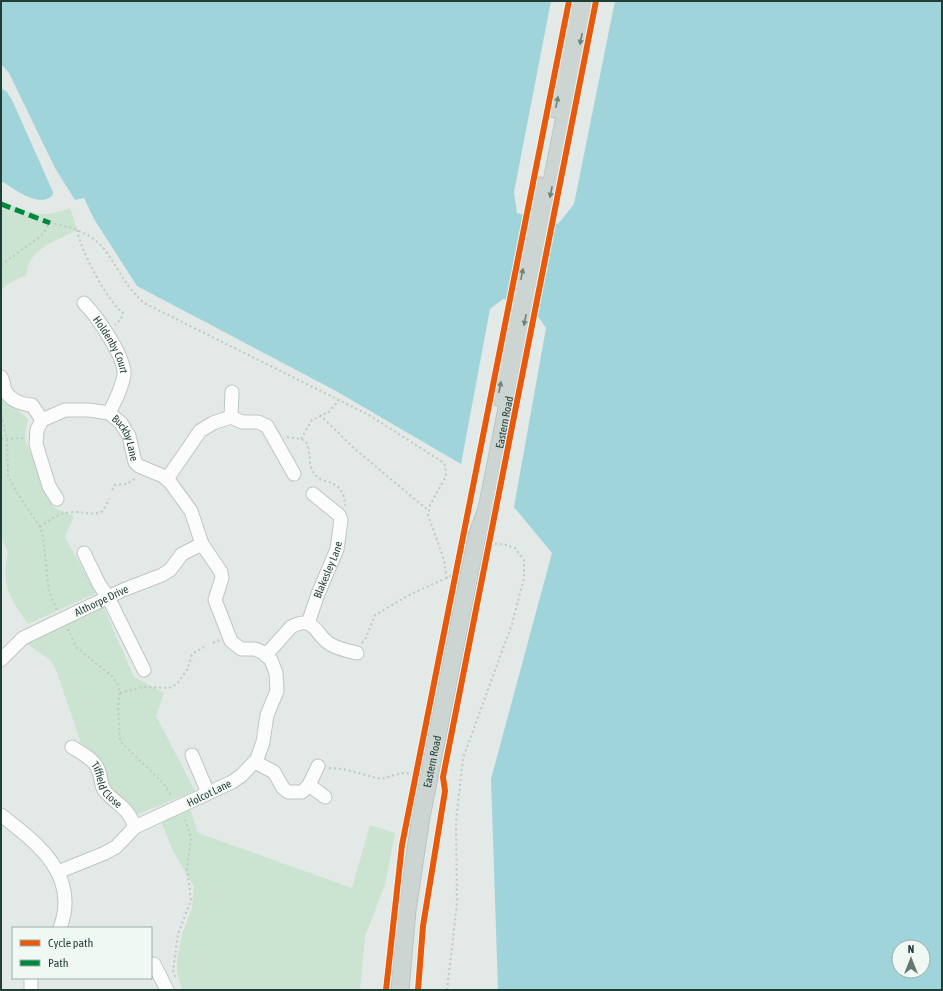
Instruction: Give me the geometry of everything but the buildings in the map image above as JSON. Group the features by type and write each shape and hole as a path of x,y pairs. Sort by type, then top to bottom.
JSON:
{"main road":[{"name":"Eastern Road","path":"552,154 576,1"},
{"name":"Eastern Road","path":"400,990 407,910 421,817 485,538 476,508 515,340 552,154 588,1"}],"street":[{"name":"Holdenby Court","path":"84,303 100,321 124,371 118,393 109,413"},
{"path":"1,377 5,390 11,399 23,404 32,405 42,420 37,430 35,439 49,486 57,499"},
{"path":"230,417 232,392"},
{"name":"Buckby Lane","path":"42,420 65,410 109,413 115,417 125,429 131,442 133,458 139,466 167,479 191,511 202,544 218,565 222,578 215,600 231,641 238,647 258,650 266,655"},
{"path":"167,479 200,431 230,417 246,423 263,423 268,426 294,474"},
{"path":"313,494 339,515"},
{"name":"Blakesley Lane","path":"308,623 318,594 326,579 337,549 340,520 339,515"},
{"name":"Althorpe Drive","path":"1,660 24,638 108,597 162,575 170,570 182,554 202,544"},
{"path":"84,553 99,584 108,597 144,670"},
{"path":"266,655 291,627 308,623 317,629 330,644 345,651 357,653"},
{"name":"Holcot Lane","path":"58,872 111,850 135,827 180,807 238,778 255,762 263,742 266,715 277,691 276,673 271,660 266,655"},
{"name":"Tiffield Close","path":"72,747 95,764 99,770 104,790 126,808 135,827"},
{"path":"192,755 208,793"},
{"path":"255,762 274,772 283,788 288,792 302,792 323,767"},
{"path":"309,785 325,797"},
{"path":"2,819 43,850 58,872 64,898 60,927"},
{"path":"154,964 172,987"},
{"path":"31,979 31,990"}],"path":[{"path":"1,265 41,236 50,223 64,225 87,234 104,248 128,288 144,303 369,415 445,465 446,476 428,515 444,560 447,579"},
{"path":"77,230 86,257 112,302 123,312 121,320 106,332"},
{"path":"301,439 312,420 329,412 339,400"},
{"path":"1,415 7,439 8,475 16,491 40,527 43,536 49,592 76,647 113,677 118,685 120,693 118,707 120,741 164,784 180,807 191,838 187,870 191,900 178,934 172,987"},
{"path":"320,415 356,450 429,511"},
{"path":"272,433 301,439 308,446 313,472 321,479 334,483 345,498 345,510 339,515"},
{"path":"1,440 35,439"},
{"path":"112,490 115,486 127,484 134,480 144,468"},
{"path":"40,527 52,517 76,512 91,515 103,511 109,499"},
{"path":"485,538 486,551"},
{"path":"447,990 457,903 456,821 463,758 512,624 524,578 524,560 515,548 507,545 494,545 485,538"},
{"path":"357,653 376,615 411,594 447,579 457,570"},
{"path":"455,581 457,570"},
{"path":"120,693 143,687 169,688 177,684 187,670 192,654 204,647"},
{"path":"323,767 343,769 381,779 402,773 415,774"},
{"path":"414,782 417,767"}],"green space":[{"path":"1,200 27,212 43,214 70,208 77,230 45,246 33,258 28,266 26,275 6,285 1,291"},
{"path":"1,391 15,408 28,419 25,434 26,442 53,507 74,516 65,537 96,593 28,624 12,599 6,583 5,574 8,553 1,536"},
{"path":"103,606 134,677 164,693 156,716 195,791 136,815 106,786 82,746 55,667 50,660 26,643"},
{"path":"190,809 198,833 352,888 370,825 395,833 385,885 365,936 360,990 182,990 177,972 177,960 182,934 192,908 194,887 173,851 161,821"}],"water":[{"path":"1,1 551,1 514,192 517,213 558,224 574,204 615,1 942,1 942,990 498,990 491,779 552,553 514,507 546,328 537,315 538,308 503,299 490,309 461,464 336,391 137,286 94,219 84,198 75,200 55,168 9,73 1,64"},
{"path":"1,88 7,92 13,102 53,192 52,196 46,199 33,199 1,181"}],"marked path":[{"path":"1,204 50,223"}],"cycle path":[{"path":"386,990 402,845 569,1"},
{"path":"418,990 423,926 445,791 443,777 596,1"}]}
